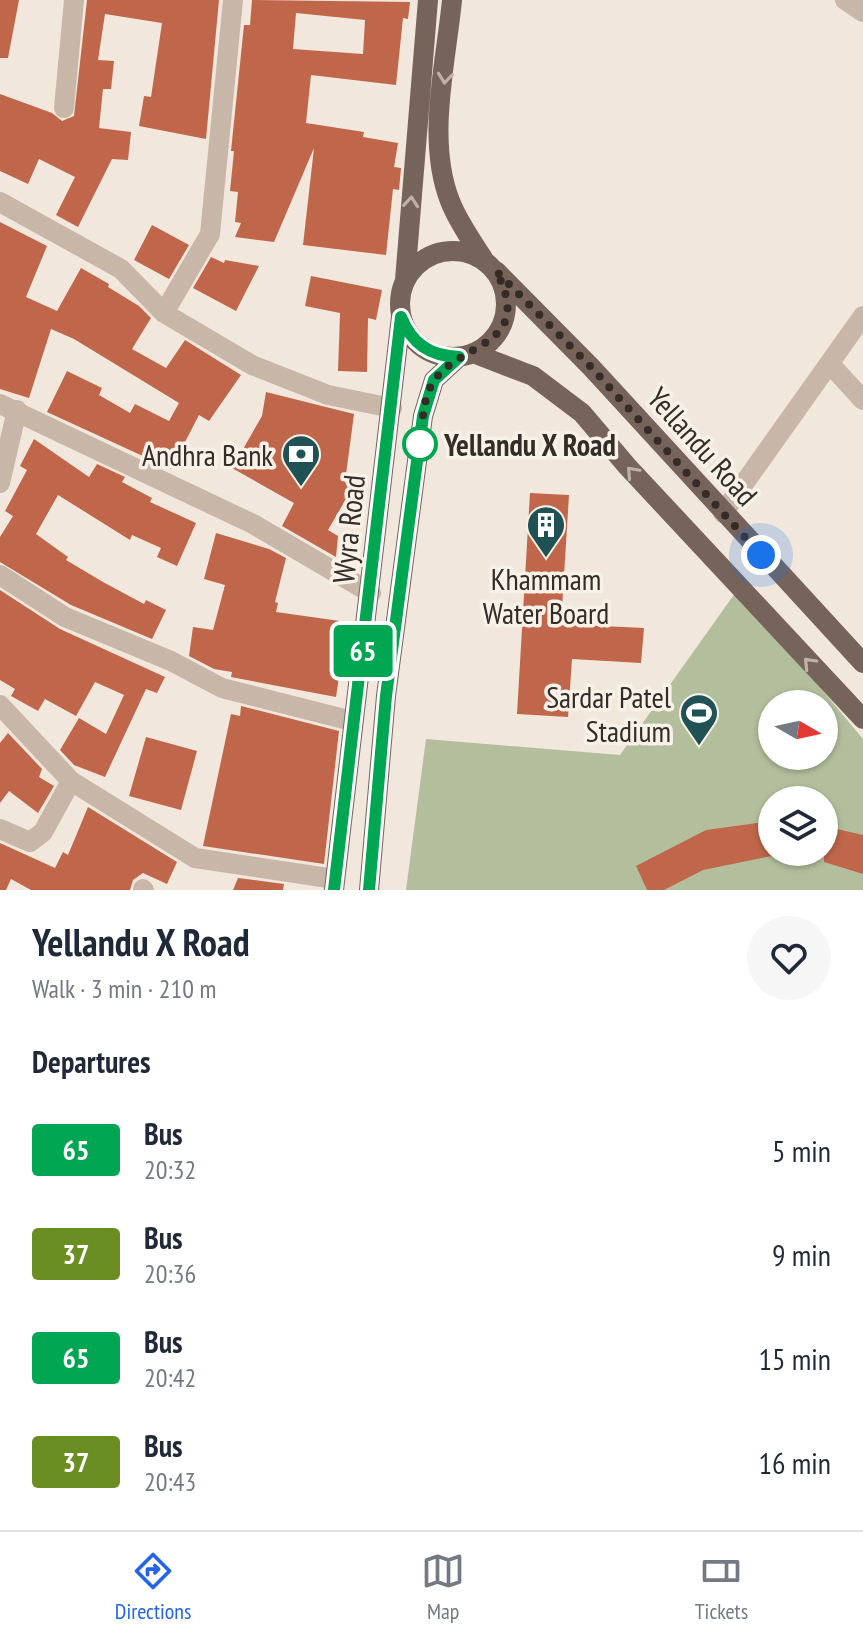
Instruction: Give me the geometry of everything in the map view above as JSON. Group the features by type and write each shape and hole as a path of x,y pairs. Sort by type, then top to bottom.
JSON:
{"main road":[{"name":"Wyra Road","path":"335,885 352,721 371,593 392,408 428,0"},
{"name":"Wyra Road","path":"369,890 386,696 425,406 434,380 498,333 505,318 505,293 450,201 441,168 439,136 452,0"},
{"path":"405,280 416,265 431,254 458,251 490,265"},
{"name":"Yellandu Road","path":"490,265 591,367 863,663"},
{"path":"401,317 416,343 444,357 466,355 533,376 582,413 658,501 863,719"}],"street":[{"path":"64,108 74,0"},
{"path":"164,313 210,234 233,0"},
{"path":"845,0 863,12"},
{"path":"0,202 121,269 164,313 252,365 328,395 392,408"},
{"path":"723,513 863,316"},
{"path":"830,364 863,400"},
{"path":"0,483 9,407 253,524 371,593"},
{"path":"0,575 65,617 171,661 222,688 352,721"},
{"path":"0,705 71,781 195,858 335,885"},
{"path":"0,829 30,842 43,832 71,781"}],"green space":[{"name":"Sardar Patel Stadium","path":"738,589 822,690 758,690 758,770 838,770 838,709 863,739 863,890 406,890 426,739 620,755"}],"building":[{"path":"0,0 19,0 8,58 0,58"},
{"path":"87,0 219,0 206,139 139,126 144,96 151,97 162,23 105,14 98,60 114,61 111,89 103,89 99,128 131,132 128,160 112,159 78,227 56,215 75,177 39,159 28,184 0,171 0,94 52,113 62,121 74,116"},
{"path":"252,0 410,2 408,19 403,18 396,85 311,75 306,123 364,132 363,137 398,143 394,167 401,168 399,190 393,189 386,255 303,245 314,148 274,242 235,237 241,223 235,222 238,192 230,191 234,151 231,151 244,25 250,25","holes":["296,13 365,20 363,54 293,49"]},
{"path":"0,222 47,246 26,297 57,311 81,268 109,284 108,287 139,306 151,318 132,349 166,368 185,340 241,375 209,421 199,415 171,469 47,412 67,371 102,388 99,395 130,413 135,404 169,421 179,403 74,339 51,329 29,398 0,389"},
{"path":"152,225 189,245 169,279 134,260"},
{"path":"211,257 224,263 225,260 259,266 236,311 193,288"},
{"path":"311,276 382,290 376,320 368,318 367,372 338,371 340,313 305,306"},
{"path":"266,392 354,414 345,482 353,487 328,530 338,536 336,557 282,526 294,503 232,468 262,416"},
{"path":"34,439 89,477 97,464 125,477 122,482 152,498 150,502 196,523 177,566 157,557 161,548 132,535 130,540 58,495 36,534 68,557 66,560 103,582 144,604 146,600 166,610 152,639 71,605 0,562 0,537 13,516 5,511 27,470 20,466"},
{"name":"Khammam Water Board","path":"530,493 569,495 561,624 644,628 641,663 572,659 568,717 517,714"},
{"path":"216,533 269,549 286,558 275,602 278,603 276,612 347,622 336,697 231,677 232,672 214,669 189,656 193,627 213,630 225,585 204,579"},
{"path":"0,590 60,629 165,677 157,693 146,689 105,777 74,765 60,750 79,718 106,734 124,695 95,682 76,716 45,699 38,711 11,696 15,689 0,680"},
{"path":"241,706 339,731 324,864 203,846 231,714 240,716"},
{"path":"8,733 42,769 39,777 54,786 38,813 9,791 0,803 0,743"},
{"path":"146,737 197,751 181,810 129,796"},
{"path":"88,807 177,862 167,884 143,873 133,880 130,890 31,890 11,879 6,890 0,890 0,843 55,868 63,852 68,855"},
{"path":"758,823 758,859 703,870 664,890 647,890 636,866 706,830"},
{"path":"838,829 863,835 863,874 837,866"},
{"path":"238,878 284,884 283,890 233,890"}],"bus line":[{"name":"65","path":"334,890 401,317 416,343 429,352 444,357 459,357 434,380 423,416 402,598 386,696 369,890"}],"place":[{"name":"Yellandu X Road","path":"420,444"},
{"name":"Andhra Bank","path":"301,488"},
{"name":"Khammam Water Board","path":"546,559"},
{"name":"Sardar Patel Stadium","path":"699,747"}],"route":[{"path":"420,444 427,397 434,380 459,357 487,345 498,333 505,318 503,285 496,271 591,367 761,555"}]}
